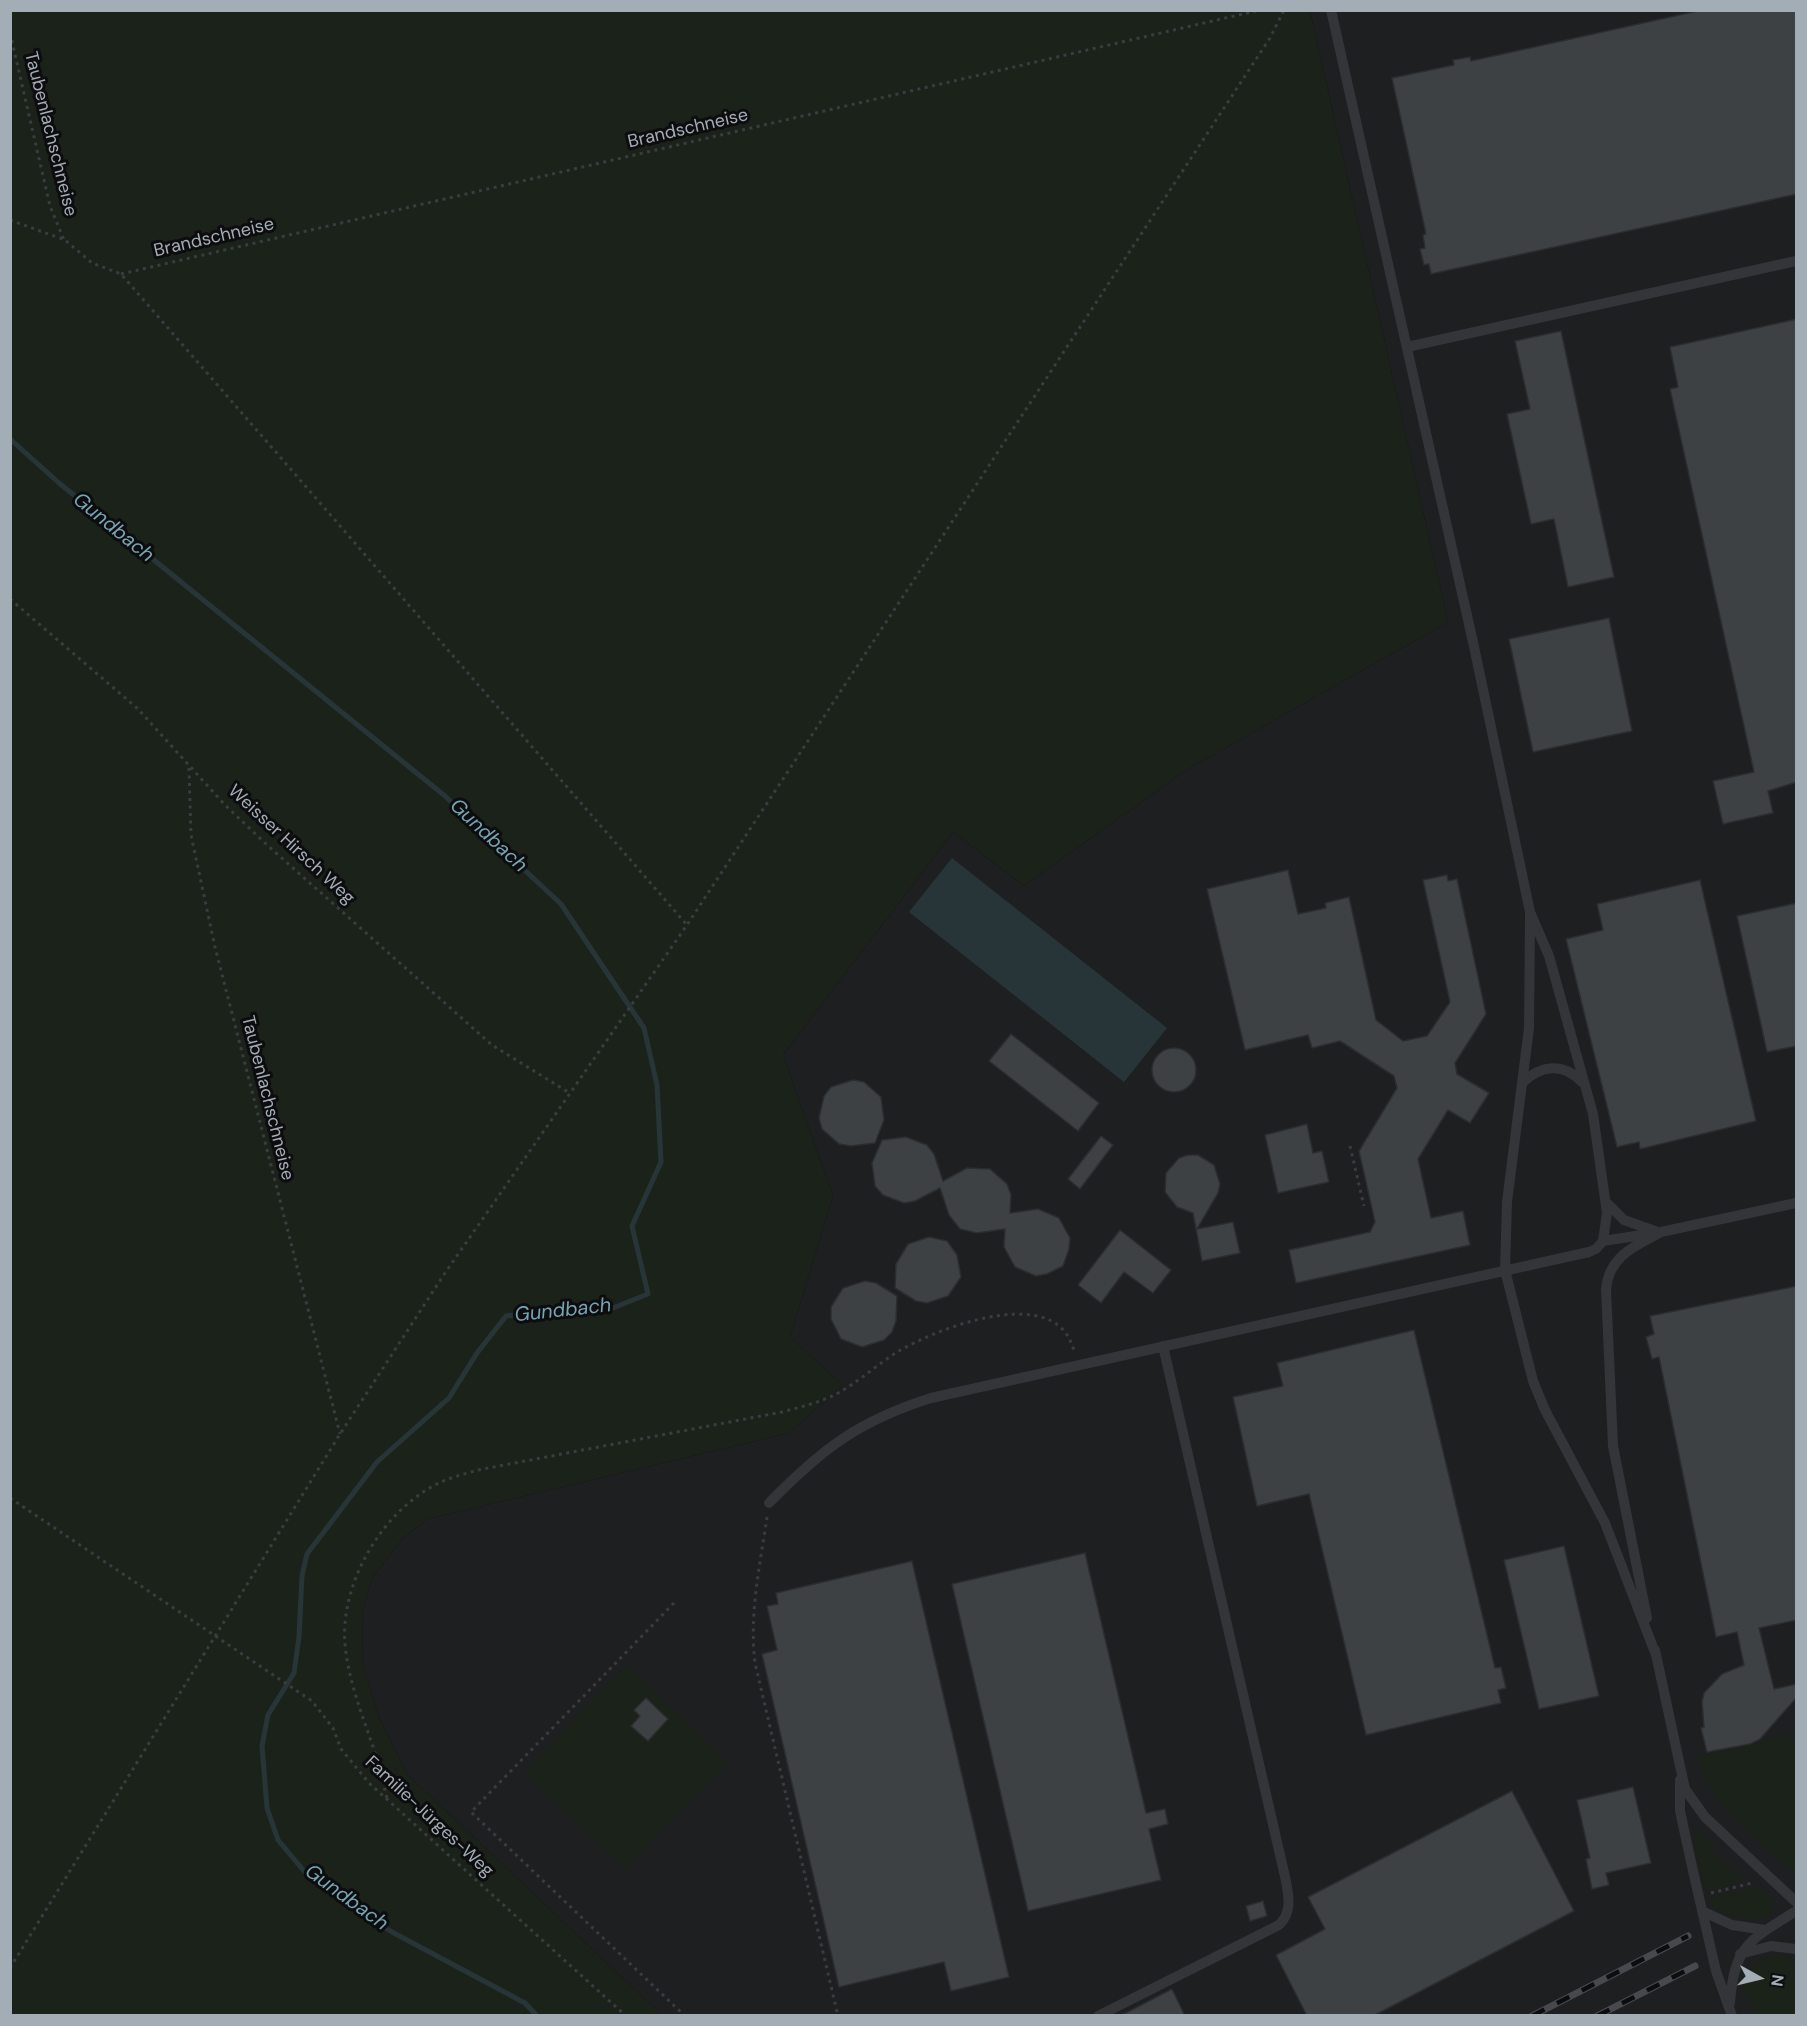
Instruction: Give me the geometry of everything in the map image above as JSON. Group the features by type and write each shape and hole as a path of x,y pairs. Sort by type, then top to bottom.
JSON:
{"lane":[{"path":"769,1503 809,1463 837,1441 892,1410 931,1398 1589,1252 1596,1249 1603,1241 1606,1202 1599,1146 1585,1085 1549,956 1530,912 1331,10"},
{"path":"1407,347 1797,261"},
{"path":"1530,912 1531,995 1507,1202 1505,1270 1533,1381 1545,1410 1605,1523 1656,1655"},
{"path":"1522,1083 1534,1072 1551,1068 1567,1070 1585,1085"},
{"path":"1606,1202 1633,1225 1661,1232"},
{"path":"1603,1241 1661,1232 1797,1203"},
{"path":"1661,1232 1616,1260 1607,1278 1613,1446 1631,1549 1685,1789 1705,1817 1797,1902"},
{"path":"1098,2016 1279,1925 1289,1908 1286,1881 1163,1346"},
{"path":"1680,1774 1680,1811 1716,1971 1731,2011"},
{"path":"1702,1911 1732,1925 1765,1930"},
{"path":"1731,2011 1732,1983 1740,1954 1745,1946 1765,1930 1797,1911"},
{"path":"1740,1954 1771,1946 1797,1949"}],"path":[{"name":"Brandschneise","path":"121,273 1260,10"},
{"path":"10,1968 339,1434 568,1092 687,925 1270,38 1284,10"},
{"name":"Taubenlachschneise","path":"10,33 50,206 64,240"},
{"path":"10,220 64,240 92,263 121,273 687,925"},
{"name":"Weisser Hirsch Weg","path":"10,599 138,709 189,766 266,844 492,1045 568,1092"},
{"name":"Taubenlachschneise","path":"189,766 191,835 215,947 339,1434"},
{"path":"1350,1146 1364,1206"},
{"path":"387,1798 372,1742 356,1700 345,1644 347,1610 353,1582 370,1547 394,1515 438,1483 478,1470 755,1417 811,1404 836,1394 922,1339 943,1330 999,1317 1023,1313 1041,1316 1058,1325 1069,1336 1079,1365"},
{"name":"Familie-Jürges-Weg","path":"10,1498 312,1701 329,1722 341,1749 355,1768 626,2016"},
{"path":"769,1503 752,1638 838,2016"},
{"path":"674,1603 471,1812 685,2016"},
{"path":"1706,1894 1752,1883"}],"shaded area":[{"path":"11,10 1310,11 1448,622 1188,769 1024,886 953,832 783,1055 833,1196 790,1337 843,1385 789,1433 428,1519 403,1538 372,1578 362,1614 363,1666 380,1720 408,1775 662,2015 11,2015"},
{"path":"1310,11 1796,11 1796,2015 662,2015 408,1775 380,1720 363,1666 362,1614 372,1578 403,1538 428,1519 789,1433 843,1385 790,1337 833,1196 783,1055 953,832 1024,886 1188,769 1448,622"},
{"path":"952,858 1167,1028 1124,1082 909,912"},
{"path":"627,1665 728,1762 625,1870 524,1772"},
{"path":"1796,1734 1796,1873 1752,1836 1725,1808 1713,1792 1697,1757"},
{"path":"1699,1832 1713,1845 1710,1849 1744,1880 1713,1891 1705,1890 1692,1833"},
{"path":"1757,1887 1772,1899 1772,1913 1768,1917 1752,1919 1737,1917 1723,1913 1709,1905 1708,1902 1715,1896"},
{"path":"1779,1954 1796,1961 1796,2015 1754,2015 1749,1996 1744,1996 1743,1981 1757,1960"}],"building":[{"path":"1702,10 1797,10 1797,194 1431,274 1429,264 1424,265 1420,249 1425,248 1423,235 1426,234 1392,78 1454,65 1453,60 1470,57 1471,61"},
{"path":"1797,319 1797,782 1768,791 1773,813 1723,824 1713,781 1754,772 1670,389 1678,387 1670,347"},
{"path":"1561,331 1614,577 1568,587 1554,519 1531,524 1507,414 1530,409 1515,341"},
{"path":"1609,618 1632,731 1533,752 1509,639"},
{"path":"1288,870 1298,914 1326,908 1325,903 1349,897 1376,1020 1403,1041 1427,1036 1450,1002 1423,880 1447,875 1448,881 1457,879 1486,1014 1455,1063 1457,1074 1489,1093 1470,1123 1448,1110 1418,1159 1431,1218 1463,1211 1470,1245 1296,1283 1289,1250 1370,1232 1375,1222 1359,1151 1397,1088 1394,1076 1340,1041 1312,1048 1308,1035 1245,1050 1207,889"},
{"path":"1700,880 1756,1121 1640,1149 1639,1142 1617,1147 1566,939 1603,930 1597,904"},
{"path":"1797,903 1797,1046 1767,1052 1737,916"},
{"path":"1011,1034 1099,1103 1078,1131 989,1061"},
{"path":"1174,1048 1189,1055 1196,1070 1189,1085 1174,1092 1159,1085 1152,1070 1159,1055"},
{"path":"853,1080 864,1082 881,1097 884,1120 875,1143 851,1146 839,1144 822,1129 819,1118 824,1096 831,1087"},
{"path":"1307,1124 1313,1153 1322,1151 1329,1182 1278,1193 1265,1135"},
{"path":"1101,1136 1113,1145 1080,1189 1068,1179"},
{"path":"906,1137 927,1145 934,1154 943,1181 967,1168 990,1169 1007,1184 1011,1195 1010,1213 1038,1209 1059,1218 1070,1238 1063,1266 1047,1274 1036,1276 1015,1267 1004,1247 1005,1229 977,1233 960,1229 949,1215 940,1188 915,1201 904,1203 883,1195 875,1186 872,1163 882,1140"},
{"path":"1198,1155 1214,1165 1220,1184 1218,1193 1197,1229 1233,1222 1240,1253 1202,1261 1193,1213 1177,1207 1165,1192 1166,1173 1179,1158"},
{"path":"1120,1230 1171,1270 1153,1293 1124,1272 1101,1303 1078,1285"},
{"path":"929,1237 947,1241 957,1255 961,1277 948,1296 927,1303 916,1301 895,1288 896,1264 908,1244"},
{"path":"865,1281 876,1283 897,1296 896,1321 892,1332 884,1340 862,1347 841,1339 831,1319 831,1307 843,1288"},
{"path":"1797,1286 1797,1620 1759,1628 1774,1689 1797,1684 1797,1697 1760,1739 1750,1744 1707,1752 1701,1728 1704,1727 1702,1702 1704,1693 1722,1674 1744,1665 1737,1632 1716,1637 1659,1357 1652,1359 1646,1337 1654,1334 1650,1316"},
{"path":"1414,1330 1495,1668 1501,1667 1506,1688 1498,1690 1501,1703 1366,1735 1309,1494 1257,1506 1233,1397 1283,1386 1277,1363"},
{"path":"1564,1546 1599,1696 1539,1709 1504,1560"},
{"path":"1085,1553 1146,1813 1165,1809 1168,1824 1149,1829 1161,1880 1028,1911 952,1584"},
{"path":"912,1561 1009,1977 951,1991 944,1962 839,1987 762,1654 777,1650 767,1606 778,1604 776,1593"},
{"path":"646,1698 668,1719 648,1741 631,1726 640,1716 634,1710"},
{"path":"1633,1787 1651,1863 1606,1873 1609,1885 1592,1889 1586,1859 1590,1858 1577,1800"},
{"path":"1512,1791 1574,1911 1373,2016 1307,2016 1276,1955 1325,1929 1308,1897"},
{"path":"1263,1901 1267,1916 1250,1921 1246,1906"},
{"path":"1172,1989 1185,2016 1120,2016"}],"waterway":[{"name":"Gundbach","path":"10,439 59,483 445,796 561,904 644,1028 657,1085 661,1162 632,1226 648,1294 608,1310 547,1311 506,1316 477,1353 449,1398 377,1462 307,1554 302,1576 299,1637 294,1673 268,1715 262,1746 267,1808 278,1840 304,1871 328,1891 392,1932 525,2003 537,2016"}],"railway":[{"path":"1532,2016 1688,1936"},
{"path":"1597,2016 1695,1966"}]}
